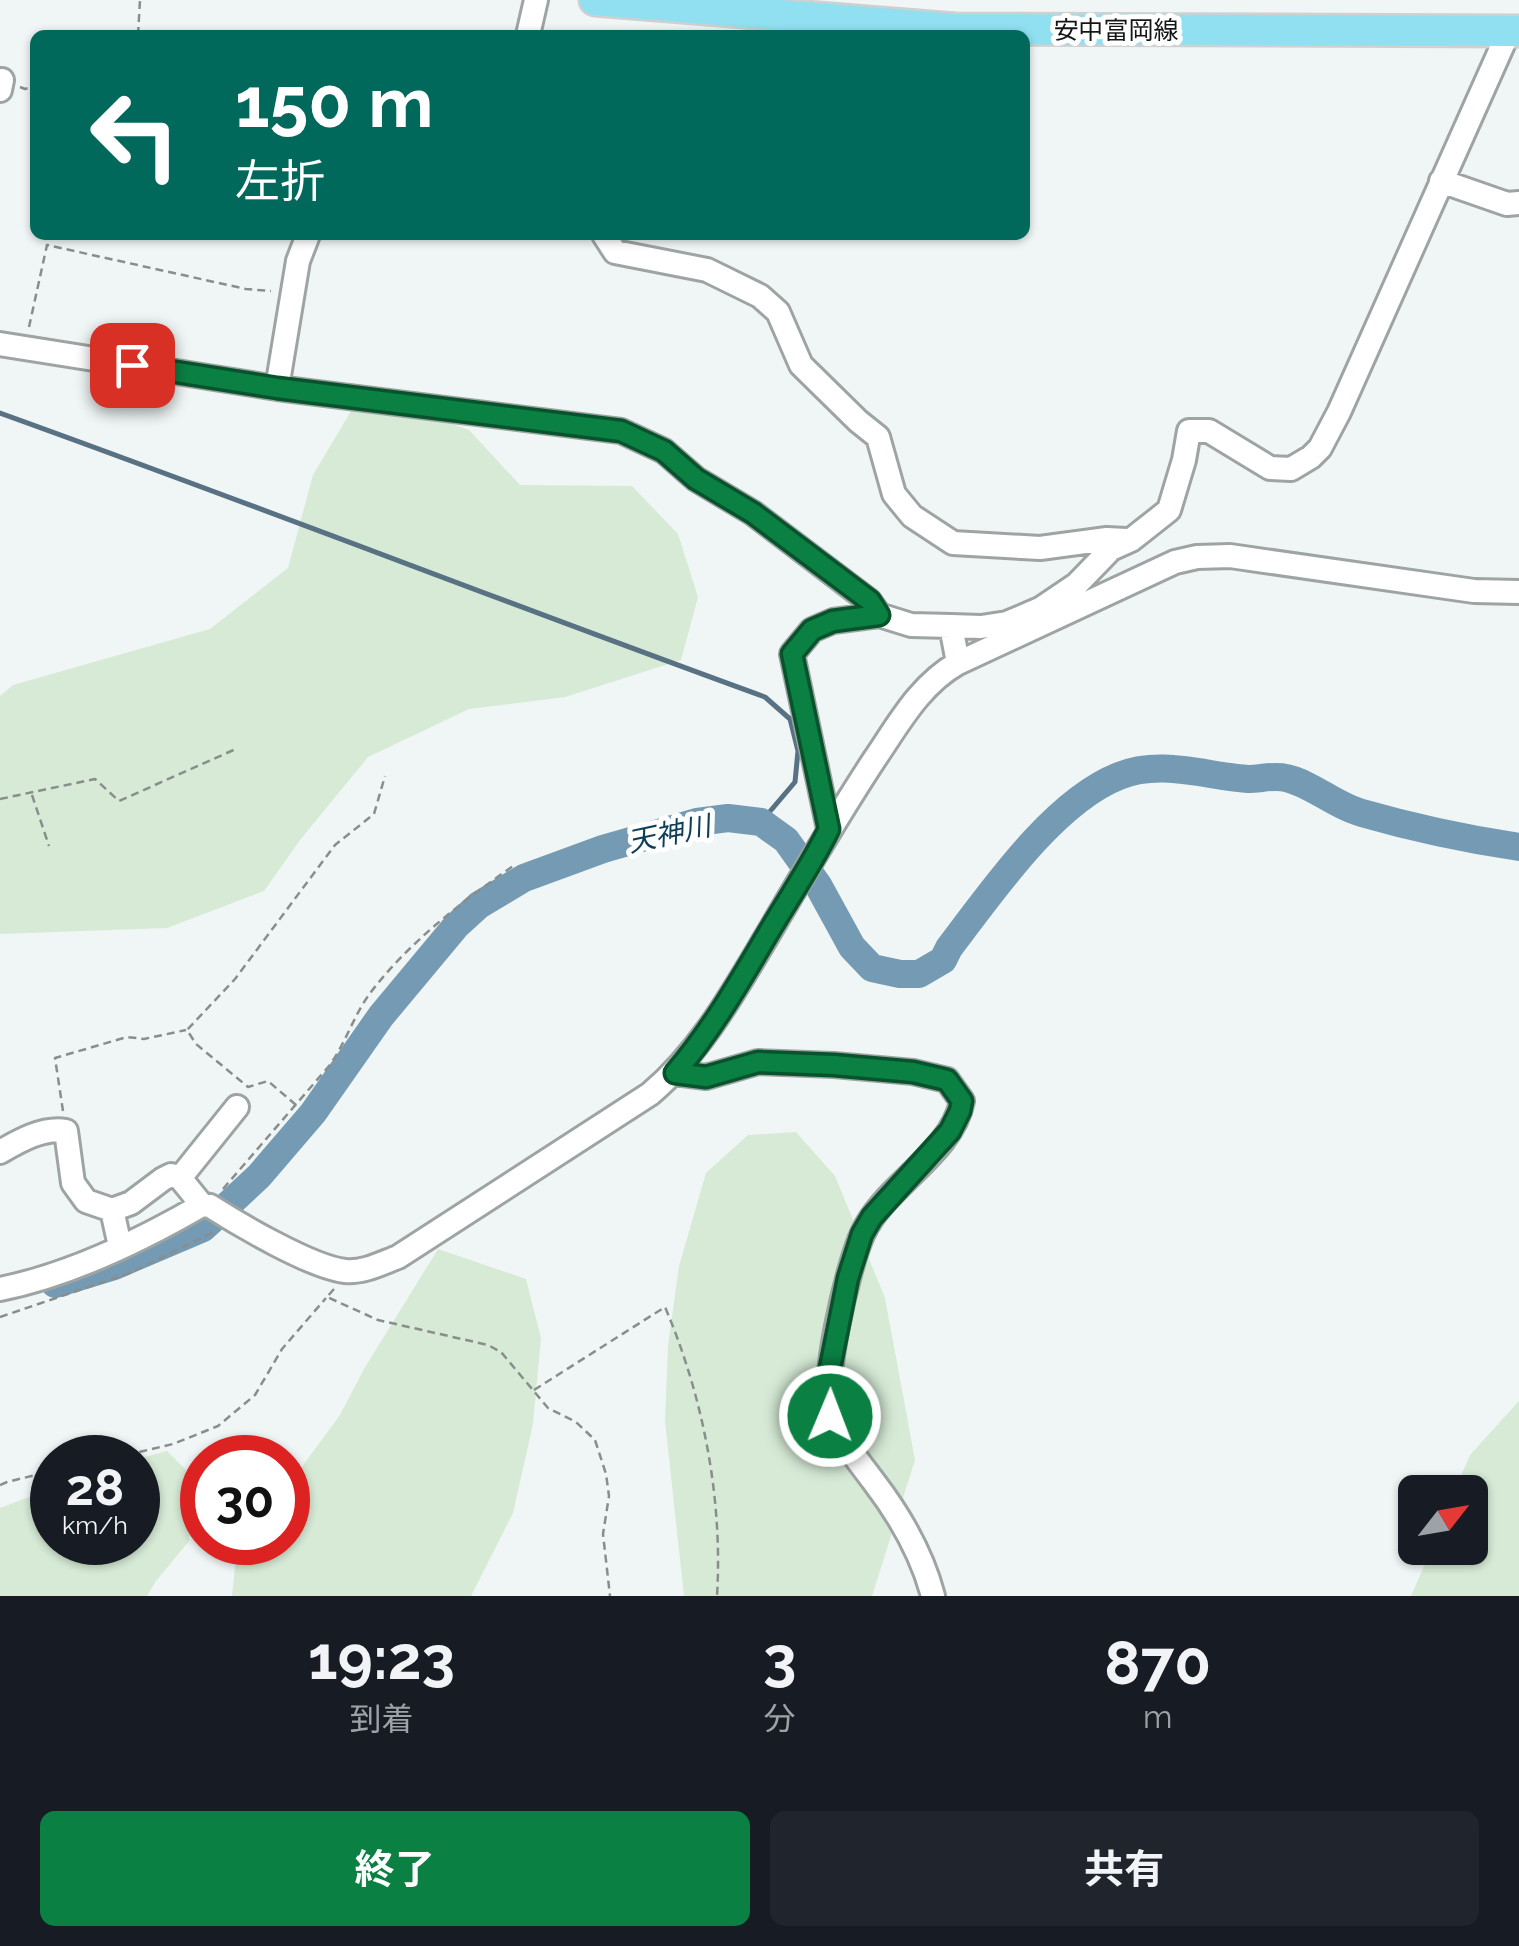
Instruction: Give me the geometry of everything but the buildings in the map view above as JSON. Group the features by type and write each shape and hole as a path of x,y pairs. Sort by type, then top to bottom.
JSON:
{"main road":[{"name":"安中富岡線","path":"595,0 955,29 1514,31"}],"street":[{"path":"529,30 536,0"},
{"path":"829,829 792,654 812,630 833,621 879,615 911,626 981,627 1040,609 1077,584 1111,549 1170,510 1189,431 1208,432 1270,468 1291,470 1320,448 1514,31"},
{"path":"1441,182 1507,204 1519,203"},
{"path":"277,388 298,261 306,240"},
{"path":"608,240 616,252 707,270 760,296 778,312 800,365 878,437 894,494 912,516 953,542 1040,548 1107,539 1130,540"},
{"path":"12,346 277,388 621,431 664,451 696,479 753,513 870,601 879,615"},
{"path":"0,1152 20,1140 60,1129 66,1131 72,1183 86,1201 112,1210 171,1175 180,1178 219,1213 320,1265 347,1272 398,1257 650,1094 675,1073 712,1024 829,829 912,704 958,663 1154,570 1197,557 1230,556 1474,591 1519,592"},
{"path":"951,626 958,663"},
{"path":"675,1073 706,1077 758,1062 913,1072 947,1080 962,1101 950,1131 872,1217 862,1234 848,1278 828,1378 830,1416 912,1540 932,1596"},
{"path":"180,1178 236,1107"},
{"path":"112,1210 120,1246"},
{"path":"0,1289 73,1270 120,1246 219,1213"}],"path":[{"path":"138,30 140,0"},
{"path":"12,346 47,245 246,289 292,293"},
{"path":"0,799 95,779 119,800 238,748"},
{"path":"66,1131 56,1058 127,1038 144,1039 187,1030 236,979 335,845 374,814 385,776"},
{"path":"31,792 49,846"},
{"path":"0,1317 130,1273 219,1213 230,1184 341,1050 370,994 412,948 468,898 516,864"},
{"path":"187,1030 196,1044 248,1087 268,1081 296,1105"},
{"path":"160,1447 218,1426 255,1395 282,1349 347,1272"},
{"path":"327,1297 378,1320 501,1352 548,1408 576,1422 595,1440 609,1496 603,1534 610,1596"},
{"path":"532,1391 664,1307 677,1337 711,1470 717,1596"},
{"path":"0,1486 30,1476"}],"green space":[{"path":"391,402 469,430 520,485 632,486 678,534 698,597 681,660 565,697 469,709 368,757 264,891 167,928 0,934 0,696 13,685 210,629 288,568 313,475 354,406"},
{"path":"796,1132 835,1176 885,1298 915,1460 872,1596 684,1596 665,1421 668,1346 679,1266 706,1173 748,1135"},
{"path":"438,1249 526,1279 541,1338 533,1424 513,1513 471,1596 232,1596 236,1565 310,1565 310,1456 340,1415"},
{"path":"1519,1401 1519,1596 1411,1596 1425,1565 1488,1565 1488,1475 1461,1475 1470,1455"},
{"path":"167,1451 180,1464 180,1552 147,1596 0,1596 0,1508 30,1496 30,1565 160,1565 160,1453"}],"waterway":[{"path":"0,413 765,697 790,719 798,751 795,782 761,822"},
{"name":"天神川","path":"55,1284 114,1266 203,1228 259,1176 313,1113 381,1016 456,926 479,905 524,878 603,849 697,822 728,818 761,822 786,840 818,885 852,947 872,968 919,974 943,960 1004,876 1047,827 1094,789 1135,771 1167,769 1248,779 1286,778 1362,813 1440,833 1519,847"}],"route":[{"path":"132,365 277,388 621,431 664,451 696,479 753,513 870,601 879,615 833,621 812,630 792,654 829,829 738,984 675,1073 706,1077 758,1062 913,1072 947,1080 962,1101 950,1131 872,1217 862,1234 848,1278 828,1378 830,1416"}]}
